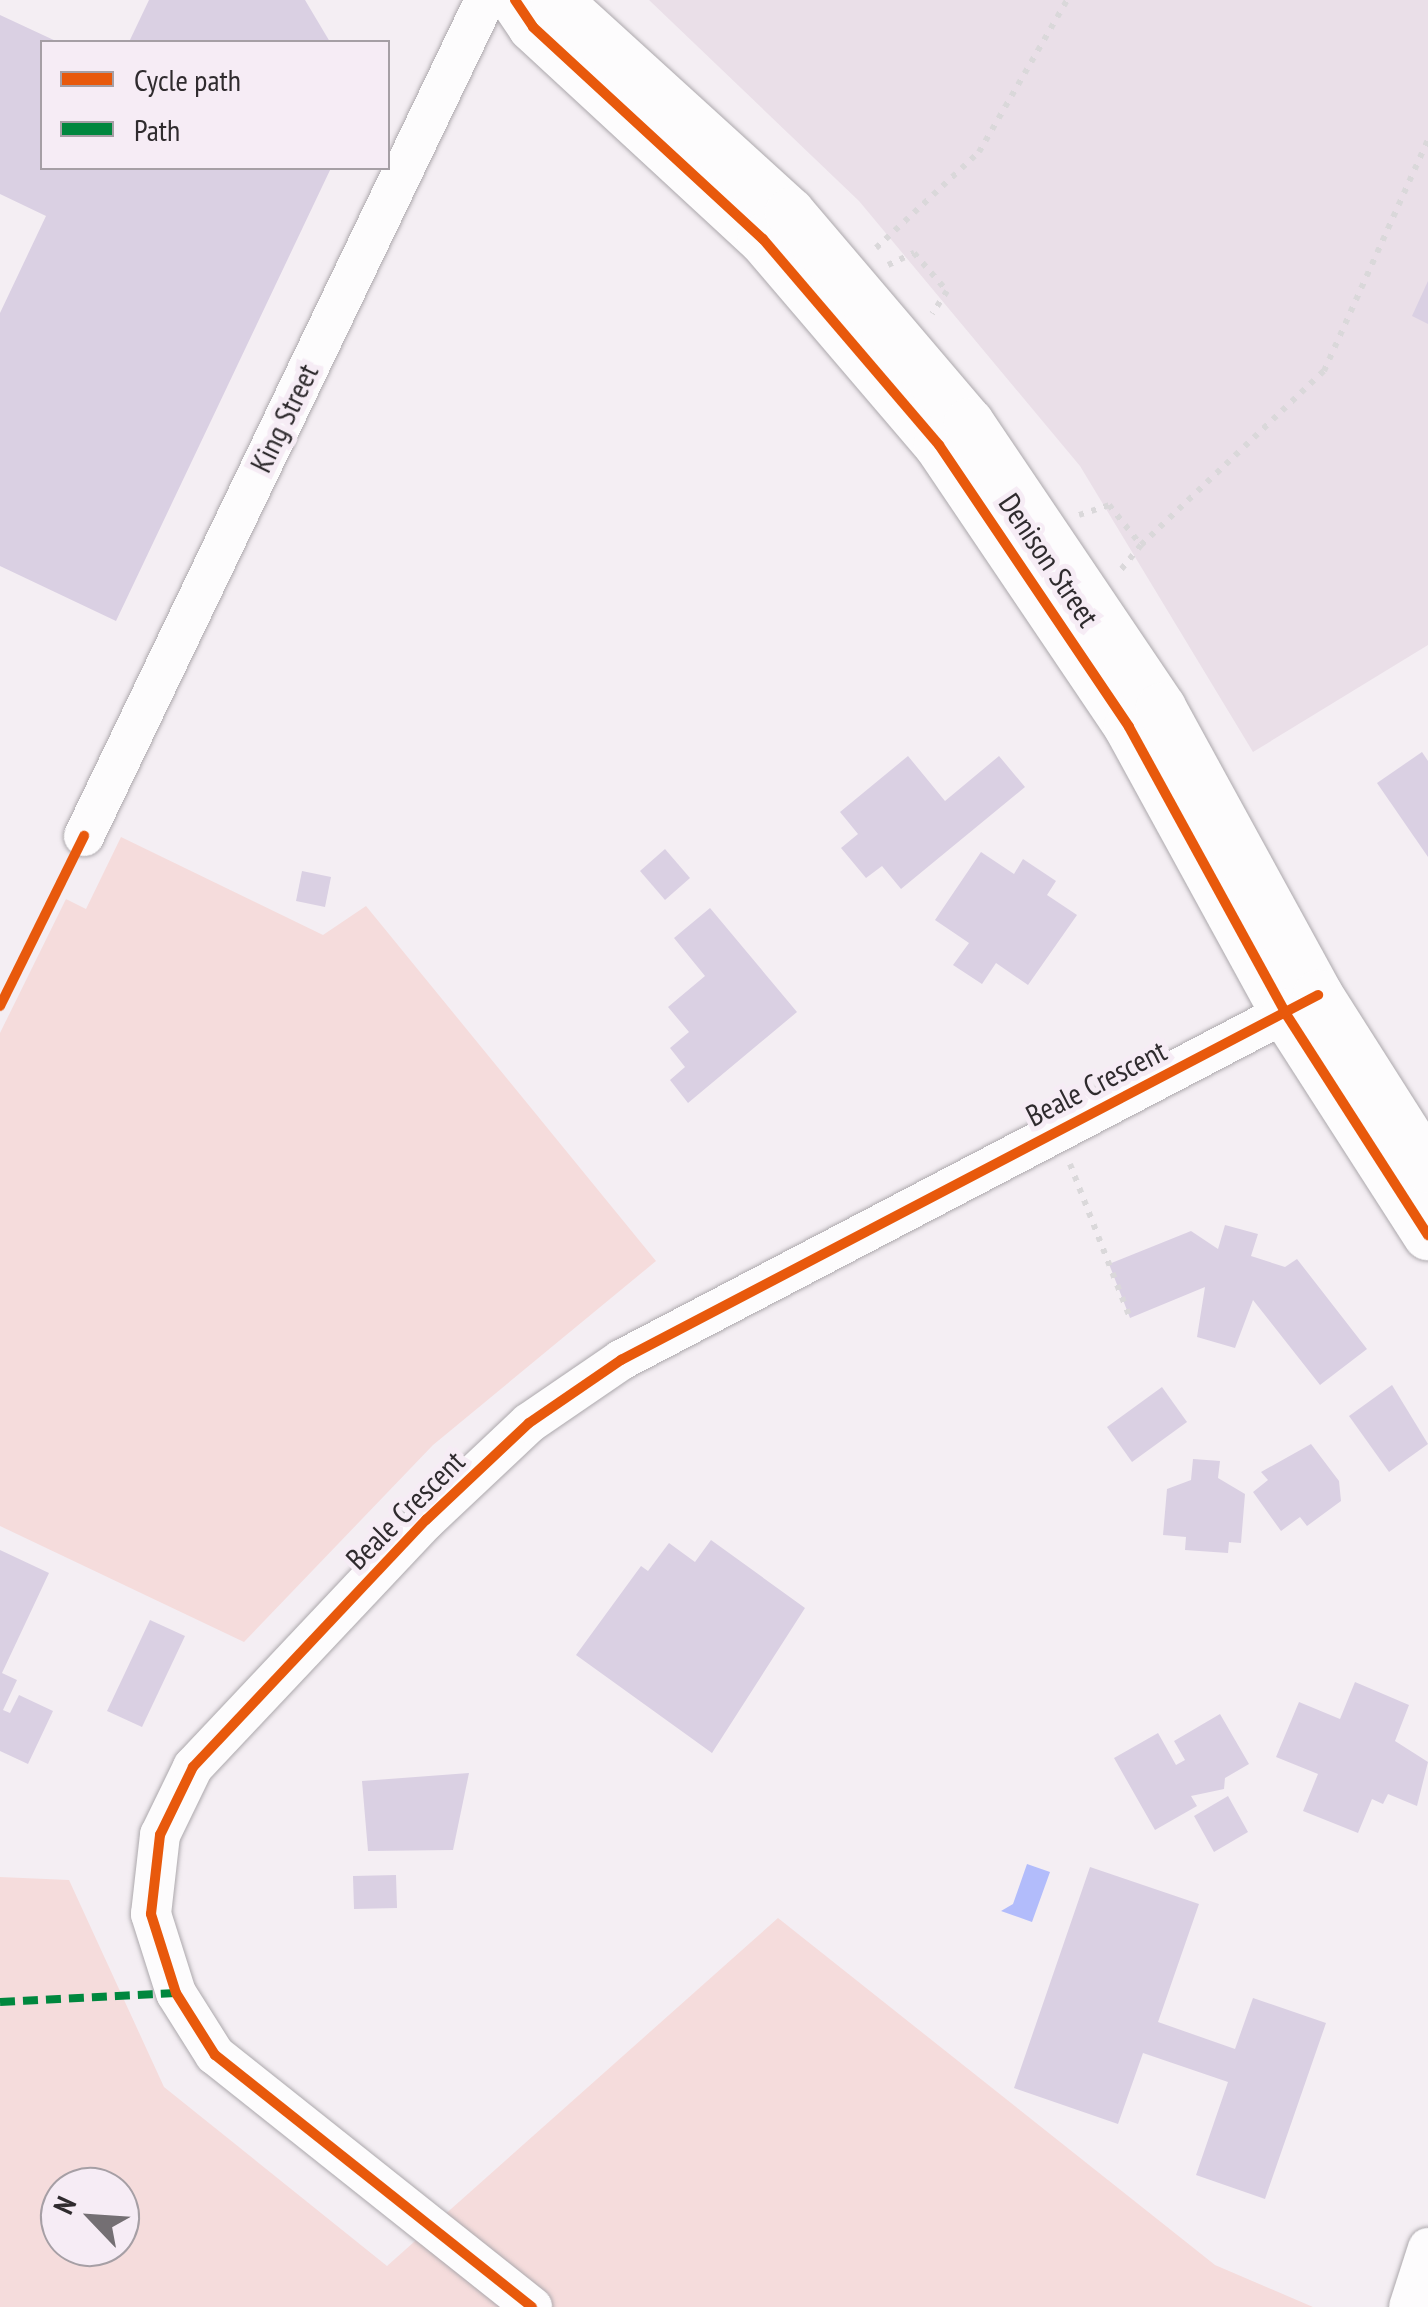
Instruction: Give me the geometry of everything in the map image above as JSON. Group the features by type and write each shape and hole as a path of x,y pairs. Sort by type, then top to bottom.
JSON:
{"street":[{"name":"King Street","path":"84,836 485,0"},
{"name":"Denison Street","path":"516,0 533,27 763,239 939,445 1129,727 1302,1005 1428,1235"},
{"name":"Denison Street","path":"556,0 706,129 846,275 969,423 1082,585 1161,708 1302,1005 1428,1168"},
{"name":"Beale Crescent","path":"532,2307 215,2055 176,1993 151,1914 160,1834 193,1767 529,1423 621,1360 1302,1005"},
{"path":"1409,2307 1428,2248"}],"path":[{"path":"846,275 979,152 1067,0"},
{"path":"1140,544 1324,371 1428,140"},
{"path":"1058,1130 1130,1318"}],"shaded area":[{"path":"649,0 1428,0 1428,645 1253,752 1080,466 859,201"},
{"path":"121,837 323,935 366,906 656,1261 433,1445 244,1642 0,1526 0,1033 66,899 86,909"},
{"path":"0,1877 69,1880 164,2087 387,2266 778,1918 1215,2265 1313,2307 0,2307"}],"water":[{"path":"1027,1864 1050,1872 1032,1922 1001,1911 1013,1904"}],"building":[{"path":"149,0 305,0 329,40 130,40"},
{"path":"0,15 54,40 40,40 40,170 330,170 116,621 0,566 0,313 46,216 0,194"},
{"path":"1428,281 1428,324 1412,316"},
{"path":"1422,752 1428,761 1428,857 1377,783"},
{"path":"908,756 945,801 999,756 1025,787 901,889 882,866 866,878 841,848 858,834 840,812"},
{"path":"665,849 690,878 665,900 640,871"},
{"path":"981,852 1014,874 1023,859 1056,881 1047,895 1077,915 1028,985 996,963 982,984 953,965 969,943 935,920"},
{"path":"302,871 331,877 325,907 296,901"},
{"path":"710,908 797,1012 688,1103 670,1080 685,1067 670,1048 689,1032 668,1007 705,976 674,938"},
{"path":"1225,1225 1258,1234 1251,1256 1285,1267 1297,1259 1367,1349 1320,1385 1253,1300 1235,1348 1197,1337 1205,1287 1130,1318 1109,1264 1191,1231 1218,1249"},
{"path":"1392,1385 1428,1444 1389,1472 1349,1416"},
{"path":"1162,1387 1187,1422 1132,1462 1107,1427"},
{"path":"1311,1444 1339,1481 1341,1501 1307,1526 1300,1517 1281,1531 1253,1492 1268,1480 1261,1472"},
{"path":"1193,1459 1220,1461 1218,1478 1245,1494 1241,1543 1229,1542 1228,1553 1185,1550 1186,1537 1163,1535 1167,1489 1191,1480"},
{"path":"711,1540 805,1608 712,1753 576,1655 641,1566 648,1571 669,1543 695,1562"},
{"path":"0,1550 49,1573 2,1673 17,1680 3,1710 10,1713 19,1695 53,1711 28,1764 0,1751"},
{"path":"150,1620 185,1636 142,1727 107,1711"},
{"path":"1355,1682 1409,1705 1395,1741 1428,1762 1417,1806 1388,1794 1383,1804 1372,1799 1358,1833 1303,1811 1318,1774 1276,1757 1299,1702 1340,1719"},
{"path":"1220,1714 1249,1764 1225,1778 1224,1789 1191,1796 1197,1806 1155,1830 1114,1758 1158,1733 1176,1765 1185,1760 1174,1741"},
{"path":"469,1773 453,1850 368,1851 362,1781"},
{"path":"1228,1796 1248,1832 1214,1852 1194,1816"},
{"path":"1090,1867 1199,1904 1158,2022 1235,2049 1253,1998 1326,2023 1265,2199 1196,2175 1228,2082 1143,2053 1118,2124 1014,2088"},
{"path":"396,1875 397,1908 354,1909 353,1876"}],"marked path":[{"path":"0,2002 176,1993"}],"cycle path":[{"path":"515,0 533,27 763,239 939,445 1129,727 1286,1014 1428,1235"},
{"path":"0,1006 84,836"},
{"path":"532,2307 215,2055 176,1993 151,1914 160,1835 193,1767 426,1520 529,1423 621,1360 1318,995"}]}
